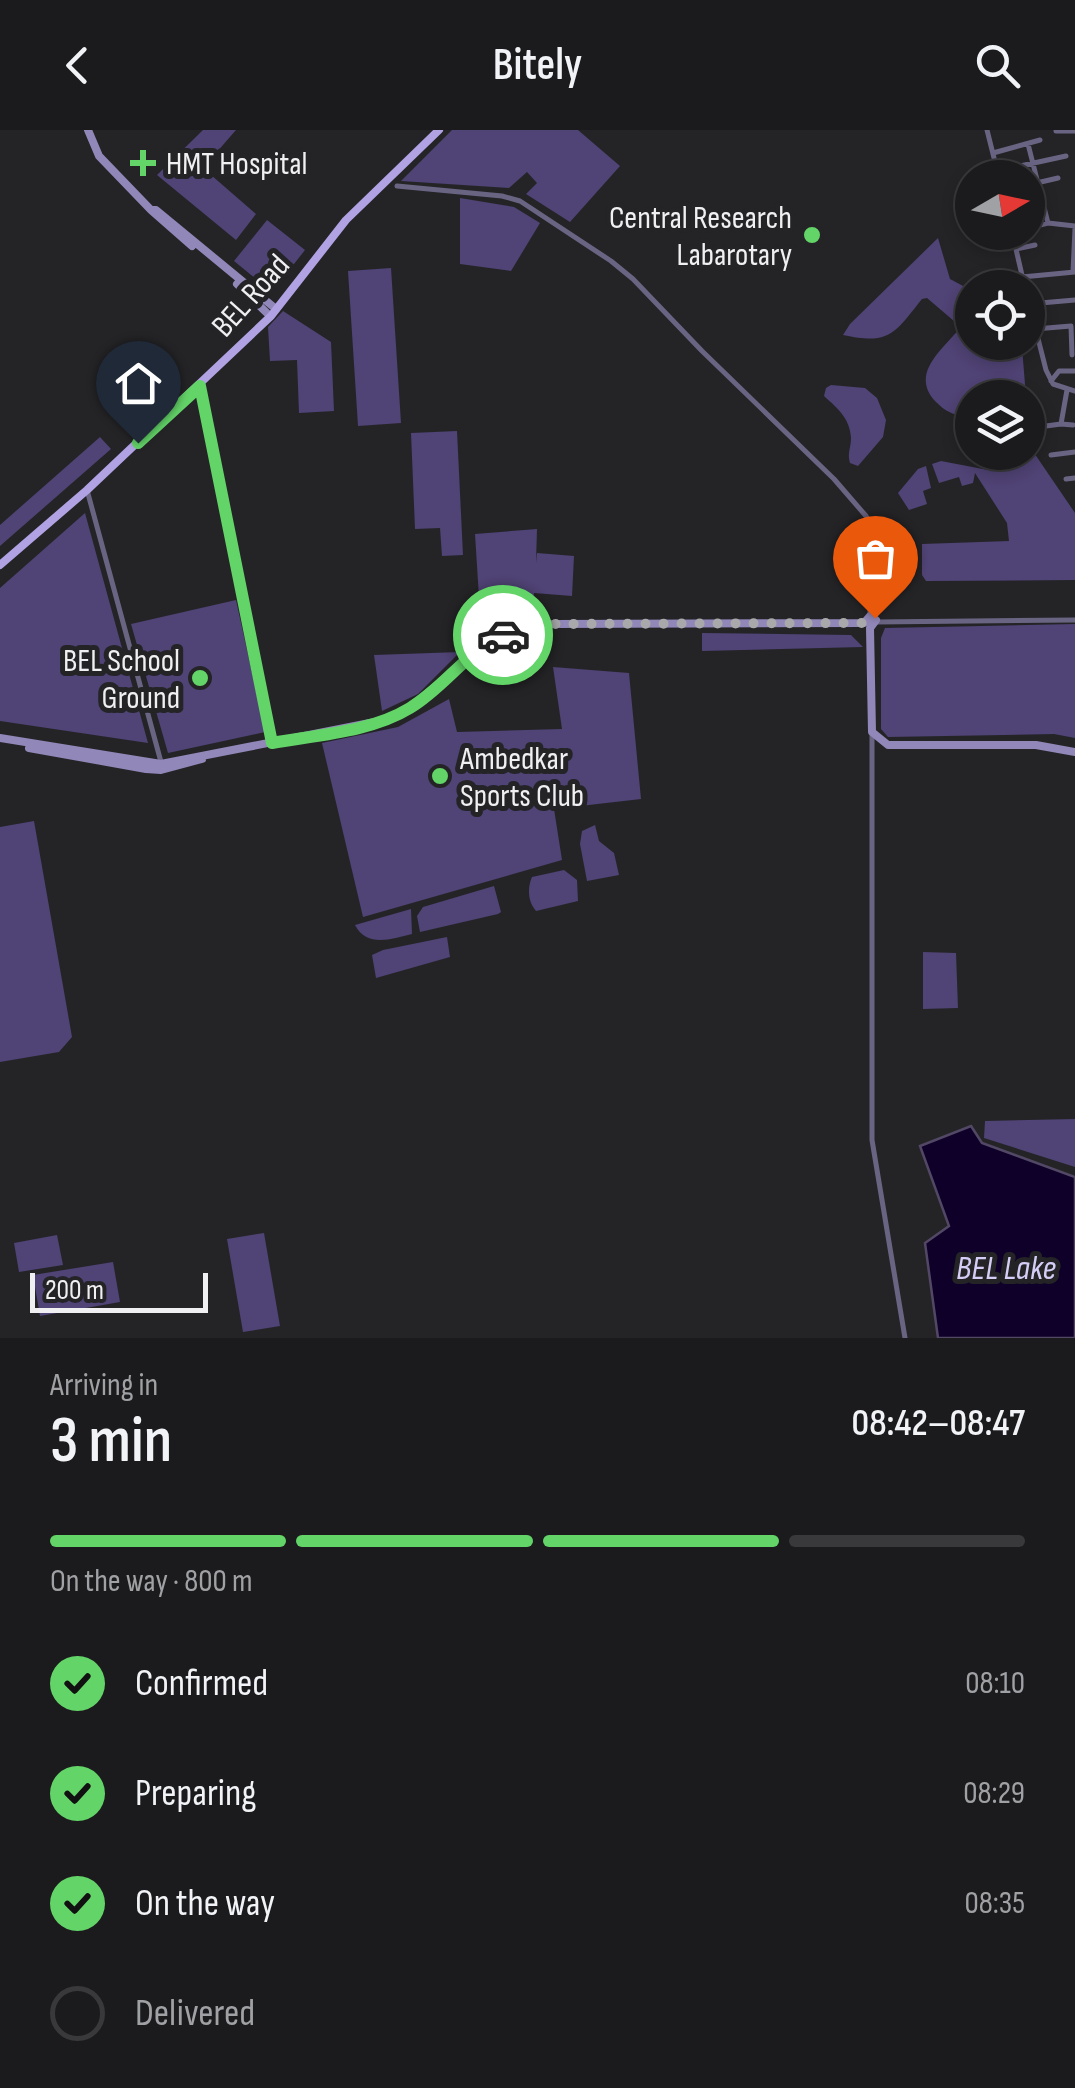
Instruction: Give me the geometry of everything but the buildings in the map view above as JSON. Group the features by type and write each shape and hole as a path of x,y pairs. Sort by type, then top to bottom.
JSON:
{"main road":[{"path":"88,130 99,156 152,210 273,313"},
{"name":"BEL Road","path":"0,565 200,386 273,313 346,220 439,130"},
{"path":"152,210 229,271 273,313"},
{"path":"0,740 161,767 390,719 422,700 489,641 533,626 870,622 872,732 888,745 1036,745 1075,752"}],"street":[{"path":"987,130 995,160"},
{"path":"1056,131 1075,130"},
{"path":"993,153 1040,140"},
{"path":"1028,144 1032,160"},
{"path":"1044,160 1066,156"},
{"path":"1045,181 1058,178"},
{"path":"397,186 520,201 624,271 818,463 866,516 870,532 870,622 1075,620"},
{"path":"1045,211 1048,223"},
{"path":"1045,224 1075,227 1074,272 1045,275"},
{"path":"1045,301 1075,300"},
{"path":"1045,328 1071,326 1072,355"},
{"path":"1045,360 1052,381 1075,392"},
{"path":"1052,381 1063,369 1075,371"},
{"path":"200,386 272,743"},
{"path":"1061,424 1067,390"},
{"path":"1046,426 1072,425"},
{"path":"1051,455 1075,452"},
{"path":"1066,479 1075,478"},
{"path":"87,490 161,767"},
{"path":"872,732 872,1140 905,1338"}],"shaded area":[{"path":"203,130 236,130 203,168 256,214 236,240 157,175"},
{"path":"452,130 578,130 620,166 570,222 526,194 537,183 527,172 509,188 401,181"},
{"path":"460,198 514,207 540,223 511,271 460,264"},
{"path":"267,220 305,250 272,292 234,261"},
{"path":"938,238 950,279 955,282 955,322 927,298 890,334 871,339 843,335"},
{"path":"391,268 401,423 358,426 348,271"},
{"path":"283,311 331,342 334,411 299,413 297,360 270,361 268,327"},
{"path":"955,334 955,360 1023,360 1025,380 955,380 955,414 936,402 926,382 938,353"},
{"path":"831,385 865,388 877,398 886,420 883,437 858,466 850,463 848,425 824,396"},
{"path":"457,431 463,555 442,556 440,528 415,529 411,433"},
{"path":"100,437 111,449 0,546 0,525"},
{"path":"932,464 955,464 955,470 1045,469 1075,513 1075,580 926,581 922,575 922,544 1009,541 1007,523 975,473 973,483 962,486 959,477 939,483"},
{"path":"926,466 931,488 923,491 927,504 909,510 898,493 918,469"},
{"path":"85,513 148,743 0,721 0,588"},
{"path":"537,529 536,563 537,553 574,556 572,596 534,593 533,615 495,618 481,629 475,534"},
{"name":"BEL School Ground","path":"236,600 265,732 168,753 131,624"},
{"path":"1075,624 1075,738 1054,734 888,737 881,729 881,638 885,628"},
{"path":"702,633 851,635 863,647 702,651"},
{"path":"460,652 418,694 382,711 374,655"},
{"name":"Ambedkar Sports Club","path":"553,667 629,673 641,799 554,809 562,860 363,917 322,743 398,727 449,699 457,732 562,729"},
{"path":"34,821 72,1037 59,1052 0,1062 0,827"},
{"path":"595,825 599,841 614,853 619,875 587,881 580,844 582,831"},
{"path":"564,870 577,880 578,901 536,911 529,895 532,877"},
{"path":"494,886 501,912 498,914 420,932 417,916 423,907"},
{"path":"411,909 412,934 373,939 355,925"},
{"path":"447,937 450,957 376,978 372,955"},
{"path":"923,952 956,953 958,1008 923,1009"},
{"path":"1075,1119 1075,1167 984,1138 985,1121"},
{"path":"264,1233 280,1326 243,1332 227,1239"},
{"path":"57,1235 63,1265 19,1272 14,1243"},
{"path":"113,1262 120,1302 40,1316 33,1275"}],"water":[{"name":"BEL Lake","path":"971,1126 982,1143 1075,1177 1075,1338 938,1338 925,1243 949,1226 920,1146"}],"way so far":[{"path":"503,635 545,624 864,623 868,616 875,618"}],"place":[{"name":"HMT Hospital","path":"143,163"},
{"name":"Central Research Labarotary","path":"812,235"},
{"name":"BEL School Ground","path":"200,678"},
{"name":"Ambedkar Sports Club","path":"440,776"}],"route":[{"path":"138,443 200,386 272,743 390,719 422,700 482,646 503,635"}]}
